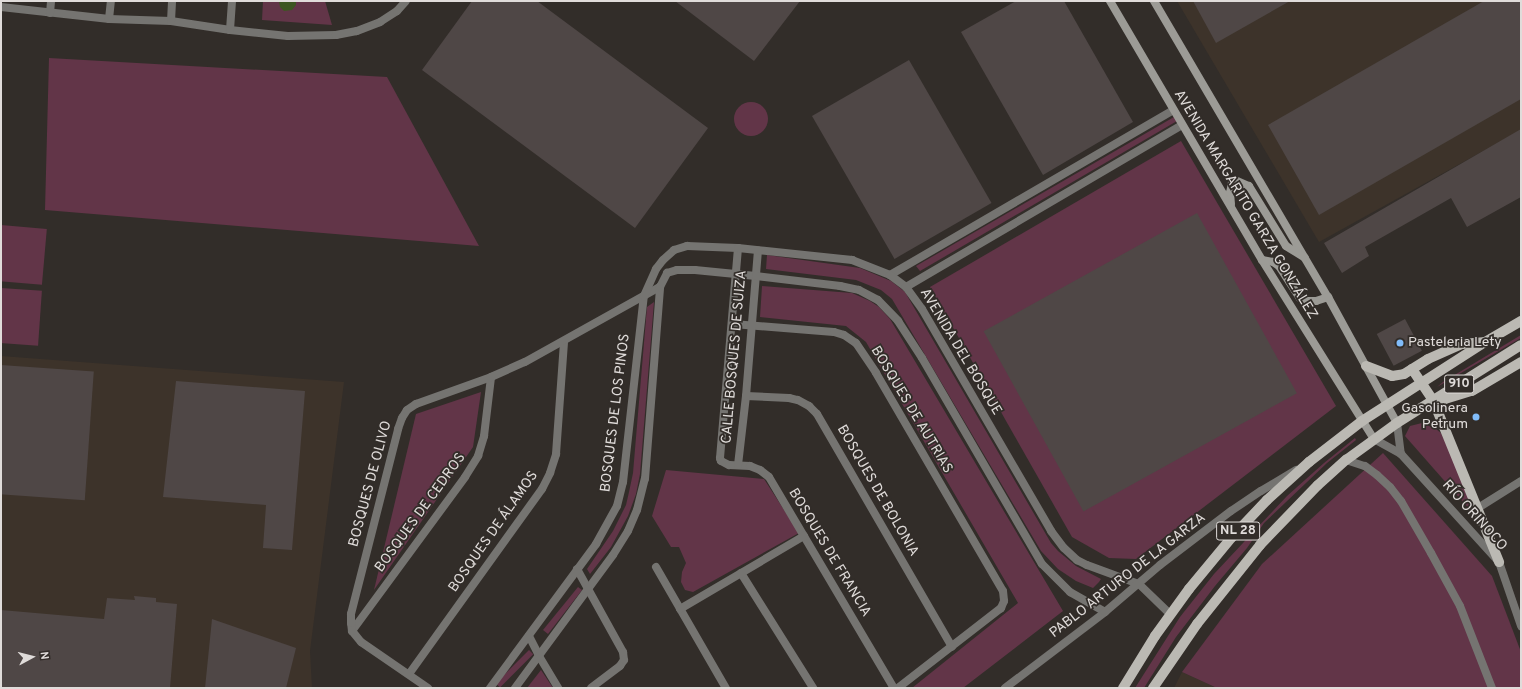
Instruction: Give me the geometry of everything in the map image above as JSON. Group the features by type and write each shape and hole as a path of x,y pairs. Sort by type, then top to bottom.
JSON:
{"main road":[{"name":"AVENIDA MARGARITO GARZA GONZÁLEZ","path":"1110,1 1262,260 1374,439"},
{"name":"AVENIDA MARGARITO GARZA GONZÁLEZ","path":"1154,1 1328,297 1397,423"},
{"path":"1231,208 1230,187 1232,183 1237,181 1249,186 1286,246 1305,258"},
{"path":"1262,260 1273,262 1279,266 1300,298 1306,302 1316,301 1328,297"},
{"name":"910","path":"1386,404 1521,321"},
{"path":"1366,366 1392,376 1404,374 1428,358 1462,344 1485,342"},
{"name":"910","path":"1397,423 1521,345"},
{"path":"1433,400 1445,400 1472,391 1521,362"},
{"path":"1412,368 1433,400 1499,562"},
{"name":"NL 28","path":"1123,688 1170,614 1232,537 1267,500 1309,462 1386,404"},
{"name":"NL 28","path":"1153,688 1197,624 1260,545 1318,485 1346,460 1397,423"}],"street":[{"path":"50,12 51,1"},
{"path":"109,19 111,1"},
{"path":"171,21 172,1"},
{"path":"230,30 232,1"},
{"path":"1,7 109,19 171,21 230,30 288,36 336,35 357,31 380,22 397,11 406,1"},
{"path":"890,275 1173,110"},
{"path":"906,287 1182,125"},
{"name":"AVENIDA DEL BOSQUE","path":"669,253 680,247 687,246 738,248 852,260 890,275 906,287 922,309 1051,531 1064,548 1077,560 1087,565 1139,584"},
{"name":"CALLE BOSQUES DE SUIZA","path":"721,461 719,455 738,248"},
{"name":"CALLE BOSQUES DE SUIZA","path":"738,465 746,396 758,250"},
{"name":"BOSQUES DE LOS PINOS","path":"490,688 577,569 608,524 617,506 623,482 644,296 656,269 669,253"},
{"path":"515,688 588,589 628,531 643,492 660,287 667,273 677,270 695,270 756,276 859,290 878,300 891,311 922,358 1042,564 1070,592 1105,612"},
{"name":"BOSQUES DE OLIVO","path":"352,631 352,614 398,428 407,410 416,404 491,377 564,342 660,287"},
{"name":"BOSQUES DE AUTRIAS","path":"732,324 752,324 834,332 844,335 856,343 876,373 1003,592 1004,601 1001,608 952,647"},
{"name":"BOSQUES DE ÁLAMOS","path":"409,674 542,489 550,474 556,454 564,342"},
{"name":"BOSQUES DE CEDROS","path":"352,631 475,462 484,436 491,377"},
{"name":"BOSQUES DE BOLONIA","path":"746,396 789,398 804,403 817,414 952,647"},
{"path":"1397,423 1401,454"},
{"name":"RÍO ORINOCO","path":"1374,439 1401,454 1499,562 1521,626"},
{"path":"1346,460 1364,466 1378,475 1401,501 1460,606 1492,688"},
{"name":"BOSQUES DE FRANCIA","path":"721,461 729,465 750,466 760,470 769,477 894,688"},
{"name":"PABLO ARTURO DE LA GARZA","path":"1005,688 1105,612 1160,565 1231,511 1309,462"},
{"path":"1478,508 1521,481"},
{"path":"680,608 804,536"},
{"path":"656,567 726,688"},
{"path":"577,569 623,652 624,660 620,666 591,688"},
{"path":"742,573 813,688"},
{"path":"1139,584 1170,614"},
{"path":"352,631 361,642 428,688"},
{"path":"529,636 558,688"},
{"path":"898,688 952,647"}],"shaded area":[{"path":"263,1 325,1 332,25 262,20"},
{"path":"279,1 296,1 296,5 292,10 284,11 280,7"},
{"path":"1177,1 1521,1 1521,130 1319,242"},
{"path":"49,58 387,77 479,246 45,210"},
{"path":"748,102 754,102 763,107 767,113 767,125 763,131 754,136 748,136 739,131 734,122 734,116 739,107"},
{"path":"1174,117 1177,121 920,271 916,266"},
{"path":"1181,141 1336,406 1136,559 1109,558 1072,537 930,287"},
{"path":"1,225 47,229 42,285 1,281"},
{"path":"767,255 860,268 891,281 905,292 1051,543 1076,566 1101,579 1093,588 1076,581 1058,569 1041,551 892,299 881,290 856,280 766,269"},
{"path":"762,286 852,293 879,307 890,319 1063,611 963,688 912,688 1018,603 866,342 846,326 760,317"},
{"path":"1,288 42,291 38,346 1,343"},
{"path":"654,302 640,474 636,494 628,516 611,547 590,574 587,569 613,531 626,505 633,473 647,307"},
{"path":"1521,335 1521,338 1437,387 1443,382"},
{"path":"1,356 344,382 310,651 312,688 1,688"},
{"path":"481,392 473,447 374,590 416,414"},
{"path":"1422,423 1436,429 1441,433 1475,506 1478,519 1405,436 1410,426"},
{"path":"1355,438 1356,440 1327,463 1264,523 1247,548 1215,586 1176,637 1144,688 1135,688 1180,617 1214,574 1287,496"},
{"path":"1383,453 1492,576 1521,652 1521,688 1217,688 1182,672 1262,564"},
{"path":"666,470 764,479 799,533 693,592 685,590 681,582 682,572 686,563 679,547 671,547 652,516"},
{"path":"578,587 582,590 548,634 543,630"},
{"path":"529,650 533,654 500,687 496,683"},
{"path":"541,670 553,688 527,688"},
{"path":"1182,672 1217,688 1174,688"}],"building":[{"path":"472,1 537,1 708,128 635,228 422,70"},
{"path":"675,1 800,1 754,61"},
{"path":"1016,1 1064,1 1133,122 1043,175 961,32"},
{"path":"1193,1 1290,1 1216,43"},
{"path":"1484,1 1521,1 1521,99 1319,215 1268,125"},
{"path":"909,60 992,203 895,259 812,116"},
{"path":"1521,129 1521,197 1467,227 1451,198 1365,247 1369,256 1342,273 1324,243"},
{"path":"1197,213 1297,393 1083,511 984,331"},
{"name":"Pasteleria Lety","path":"1405,319 1422,351 1394,366 1377,334"},
{"path":"1,365 94,371 85,500 1,494"},
{"path":"176,381 305,391 292,550 263,548 266,505 163,497"},
{"path":"134,596 156,598 156,602 177,604 170,688 1,688 1,610 104,619 107,598 135,600"},
{"path":"212,619 296,648 286,688 205,688"}],"place":[{"name":"Pasteleria Lety","path":"1400,343"},
{"name":"Gasolinera Petrum","path":"1476,417"}]}
